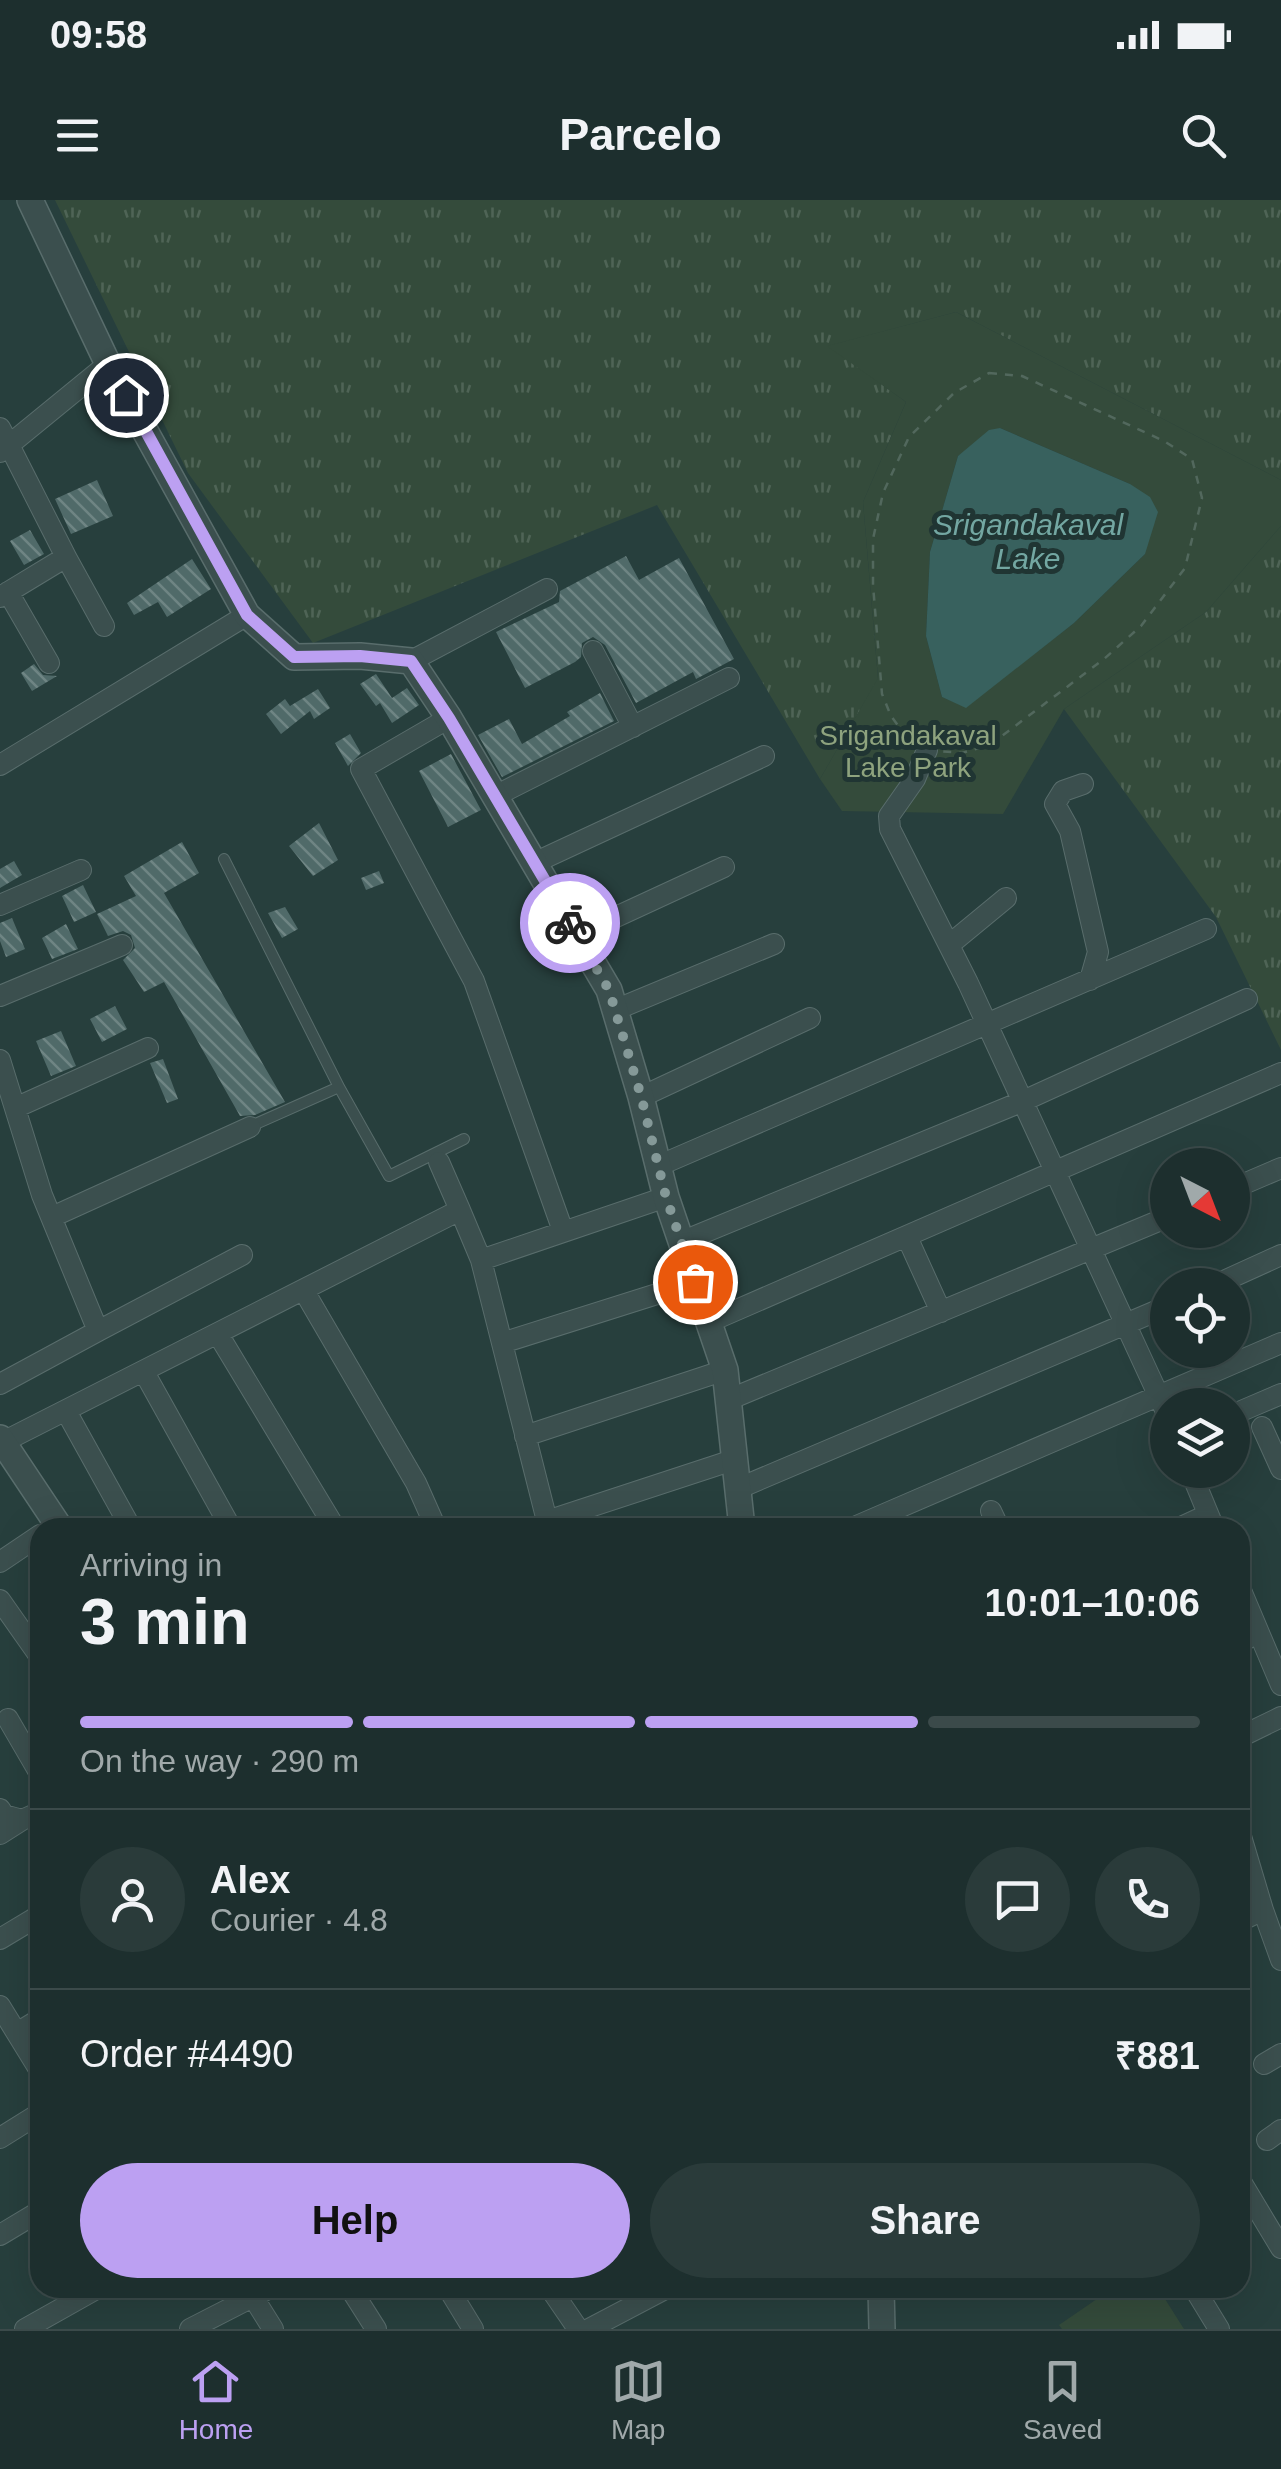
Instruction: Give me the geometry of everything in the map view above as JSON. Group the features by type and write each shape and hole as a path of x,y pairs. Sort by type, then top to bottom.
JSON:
{"street":[{"path":"30,200 108,364 247,615 294,657 360,656 411,661 547,589"},
{"path":"104,626 3,442 108,364"},
{"path":"49,663 4,594 66,557"},
{"path":"0,765 247,615"},
{"path":"592,651 633,727"},
{"path":"411,661 449,718 609,990 666,1197 725,1370 741,1518"},
{"path":"495,796 728,678"},
{"path":"449,718 361,769 474,981 563,1231"},
{"path":"927,750 915,779 889,816 890,828 950,945 1155,1388"},
{"path":"534,863 764,756"},
{"path":"1083,784 1063,791 1056,804 1070,830 1098,952 1090,980"},
{"path":"577,935 724,867"},
{"path":"0,905 81,870"},
{"path":"950,945 1006,898"},
{"path":"658,1166 1206,930"},
{"path":"615,1010 774,944"},
{"path":"0,996 122,945"},
{"path":"681,1242 1021,1102 1247,999"},
{"path":"641,1096 810,1018"},
{"path":"15,1108 148,1048"},
{"path":"0,1060 52,1218 98,1331"},
{"path":"708,1322 1281,1073"},
{"path":"52,1218 250,1127"},
{"path":"437,1159 481,1260 546,1518"},
{"path":"1250,1181 1281,1168"},
{"path":"481,1260 666,1197"},
{"path":"46,1518 2,1440 460,1210"},
{"path":"728,1400 1150,1225"},
{"path":"906,1237 941,1312"},
{"path":"0,1384 242,1255"},
{"path":"1250,1269 1281,1255"},
{"path":"502,1343 695,1282"},
{"path":"304,1291 416,1484 431,1518"},
{"path":"737,1490 1150,1314"},
{"path":"218,1334 329,1518"},
{"path":"1178,1388 1281,1344"},
{"path":"525,1436 725,1370"},
{"path":"144,1372 225,1518"},
{"path":"1250,1407 1281,1394"},
{"path":"891,1518 1150,1400"},
{"path":"66,1411 125,1518"},
{"path":"1262,1426 1281,1468"},
{"path":"564,1518 733,1460"},
{"path":"1198,1488 1210,1518"},
{"path":"0,1562 30,1543"},
{"path":"0,1600 30,1644"},
{"path":"1250,1638 1281,1685"},
{"path":"1250,1732 1281,1717"},
{"path":"8,1719 30,1757"},
{"path":"0,1809 4,1815 30,1816"},
{"path":"0,1834 30,1817"},
{"path":"1250,1868 1281,1960"},
{"path":"1250,1917 1262,1910"},
{"path":"0,1939 30,1920"},
{"path":"0,2006 30,2054"},
{"path":"17,2033 30,2025"},
{"path":"0,2138 30,2119"},
{"path":"1250,2197 1281,2248"},
{"path":"0,2235 30,2218"},
{"path":"26,2329 80,2298"},
{"path":"190,2329 249,2298"},
{"path":"263,2298 273,2329"},
{"path":"356,2298 376,2329"},
{"path":"454,2298 473,2329"},
{"path":"557,2298 578,2329"},
{"path":"589,2329 645,2298"},
{"path":"881,2298 882,2329"},
{"path":"1200,2298 1219,2329"}],"lane":[{"path":"224,859 339,1087 389,1176 437,1159 464,1139"},
{"path":"250,1127 339,1087"}],"path":[{"path":"989,374 1022,376 1164,441 1192,459 1202,498 1185,568 1141,626 1104,659 990,745 962,752 927,750 905,735 882,694 872,585 873,540 883,493 909,438 954,392 989,374"}],"green space":[{"path":"55,200 1281,200 1281,480 956,312 829,346 906,402 863,502 878,679 820,779 657,505 313,643 188,473"},
{"name":"Srigandakaval Lake Park","path":"956,312 1281,480 1281,526 1206,612 1064,709 1003,814 842,811 820,779 878,678 863,502 906,402 827,346","holes":["1000,428 1130,484 1145,554 1074,623 966,707 942,697 926,636 930,552 958,456"]},
{"path":"1281,526 1281,1050 1216,917 1064,709 1206,612"},
{"path":"1098,2298 1164,2298 1184,2329 1062,2329 1059,2325"}],"water":[{"name":"Srigandakaval Lake","path":"1000,428 1130,484 1150,497 1158,512 1145,554 1074,623 966,708 942,697 926,636 930,552 958,456 989,430"}],"building":[{"path":"97,480 113,516 71,534 55,499"},
{"path":"30,530 44,554 24,565 10,541"},
{"path":"626,556 639,580 679,558 734,659 696,679 693,672 636,703 605,645 593,637 582,643 581,657 575,662 525,688 496,632 559,602 560,591"},
{"path":"192,559 211,589 167,617 158,602 134,615 127,603"},
{"path":"34,664 43,675 57,676 32,691 21,673"},
{"path":"376,674 392,698 407,688 419,705 392,723 380,703 376,706 360,684"},
{"path":"318,689 330,708 314,719 310,711 281,734 266,714 285,699 290,706"},
{"path":"600,693 614,721 502,777 478,735 509,719 522,744"},
{"path":"350,734 361,753 348,766 335,743"},
{"path":"451,754 481,810 448,827 419,771"},
{"path":"319,823 338,860 313,876 289,846"},
{"path":"182,842 199,873 164,893 285,1102 255,1115 240,1116 164,982 144,992 123,960 135,948 131,935 123,931 108,936 97,914 136,896 124,876"},
{"path":"14,861 22,875 0,888 0,869"},
{"path":"379,871 384,883 366,890 361,878"},
{"path":"83,885 96,912 74,922 62,896"},
{"path":"285,907 298,929 282,938 268,913"},
{"path":"12,918 25,949 6,957 0,941 0,923"},
{"path":"66,924 78,949 52,959 42,938"},
{"path":"115,1006 127,1029 102,1042 90,1019"},
{"path":"61,1031 76,1066 51,1076 36,1041"},
{"path":"163,1059 178,1099 167,1103 150,1063"}],"way so far":[{"path":"570,923 609,990 666,1197 695,1282"}],"route":[{"path":"126,395 247,615 294,657 360,656 411,661 570,923"}]}
